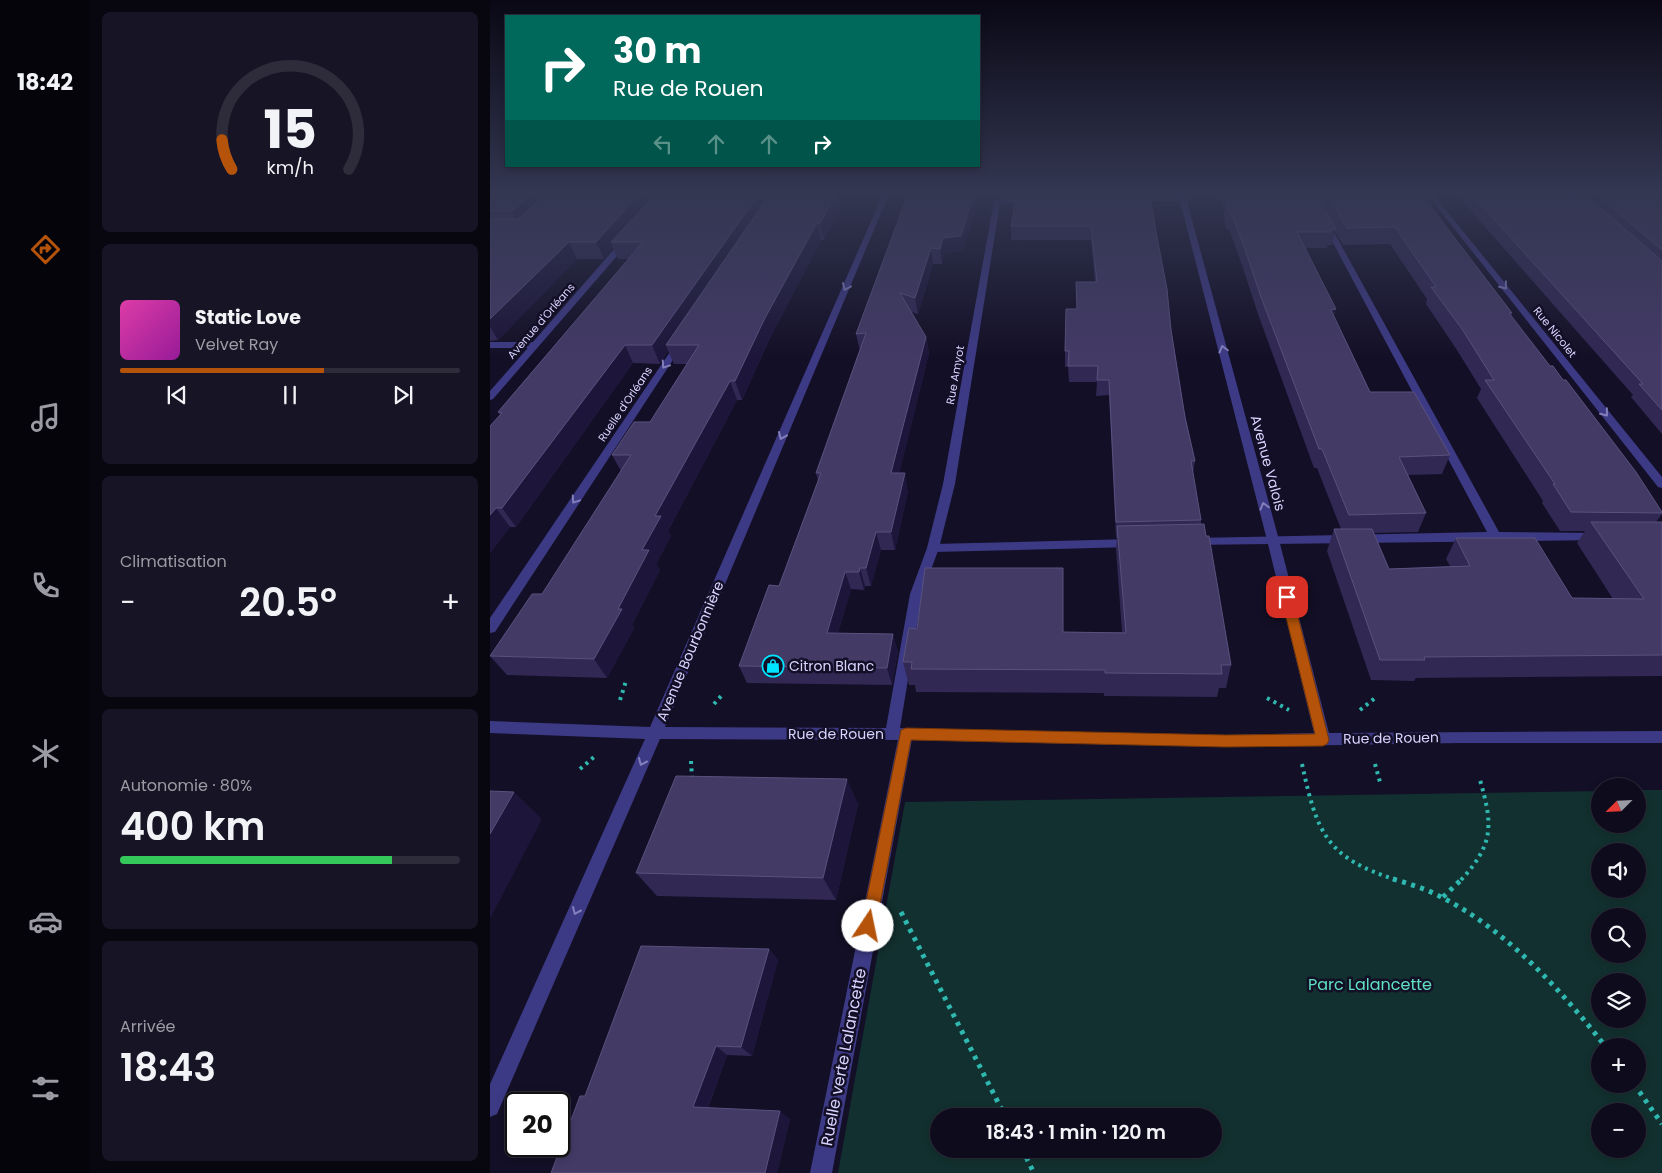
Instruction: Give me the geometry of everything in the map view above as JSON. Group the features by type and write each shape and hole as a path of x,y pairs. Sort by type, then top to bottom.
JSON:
{"street":[{"name":"Avenue d'Orléans","path":"490,396 620,249"},
{"name":"Avenue Bourbonnière","path":"490,1107 655,733 863,249"},
{"name":"Rue Amyot","path":"899,734 916,594 933,548 949,484 989,249"},
{"name":"Avenue Valois","path":"1196,249 1273,540 1323,740"},
{"path":"1340,249 1495,536"},
{"name":"Rue Nicolet","path":"1474,249 1662,484"},
{"name":"Ruelle d'Orléans","path":"490,628 684,337"},
{"path":"490,345 535,345"},
{"path":"1184,542 1495,536 1613,538"},
{"path":"933,548 1146,543"},
{"name":"Rue de Rouen","path":"490,727 655,733 899,734 1216,741 1460,737 1662,737"},
{"name":"Ruelle verte Lalancette","path":"821,1173 880,869 899,734"}],"path":[{"path":"620,700 626,681"},
{"path":"714,704 722,696"},
{"path":"1266,698 1289,710"},
{"path":"1360,710 1375,698"},
{"path":"580,769 594,756"},
{"path":"691,762 692,778"},
{"path":"1302,764 1311,811 1320,830 1334,849 1355,864 1443,898 1516,950 1558,991 1598,1038"},
{"path":"1375,764 1380,782"},
{"path":"1443,898 1471,872 1482,853 1488,832 1489,814 1480,780"},
{"path":"880,869 1001,1108"},
{"path":"1640,1093 1662,1124"},
{"path":"1026,1158 1034,1173"}],"green space":[{"name":"Parc Lalancette","path":"1646,790 1662,790 1662,1173 838,1173 905,802 1591,791 1591,833 1646,833"}],"building":[{"path":"490,249 562,249 490,319"},
{"path":"637,249 720,249 652,345 625,345 502,508 496,508 490,515 490,426 502,413 498,412"},
{"path":"732,249 803,249 765,318 735,381 730,381 655,516 661,516 642,550 649,550 618,609 622,609 594,659 490,656 532,594 542,594 631,455 612,455 634,422 650,422 699,345 666,345"},
{"path":"888,249 931,249 915,298 900,293 926,337 891,473 905,473 891,532 876,532 866,568 860,568 859,572 845,572 827,633 893,634 887,668 739,666 769,585 779,586 821,473 816,473 866,333 856,334"},
{"path":"1093,249 1159,249 1167,289 1171,330 1185,417 1195,461 1191,461 1201,520 1116,522 1109,380 1097,380 1098,366 1068,366 1069,351 1065,351 1066,309 1077,309 1076,282 1097,282"},
{"path":"1245,249 1305,249 1336,309 1331,310 1370,392 1414,392 1450,455 1399,457 1426,513 1349,515 1322,449 1319,449 1261,297"},
{"path":"1410,249 1463,249 1550,366 1553,366 1563,380 1566,380 1636,472 1662,513 1571,512 1553,484 1555,484 1485,380 1494,380 1462,329 1431,287 1436,287"},
{"path":"1521,249 1648,249 1662,261 1662,410 1639,384 1643,384"},
{"path":"1591,522 1662,522 1662,655 1424,657 1425,660 1380,660 1334,529 1372,529 1389,569 1470,566 1456,538 1535,538 1572,598 1644,599"},
{"path":"1204,524 1206,536 1209,536 1231,665 1221,665 1222,674 1105,673 1105,670 911,669 912,662 903,662 909,628 917,629 925,568 1063,568 1063,632 1126,633 1117,526"},
{"path":"676,776 847,779 823,878 636,873"},
{"path":"490,791 514,792 490,834"},
{"path":"641,946 769,949 741,1047 716,1046 693,1107 780,1111 765,1173 551,1173 557,1157 570,1157 570,1123 580,1096 585,1096"}],"place":[{"name":"Citron Blanc","path":"773,666"}],"route":[{"path":"868,926 906,734 1226,741 1323,740 1287,597"}]}
